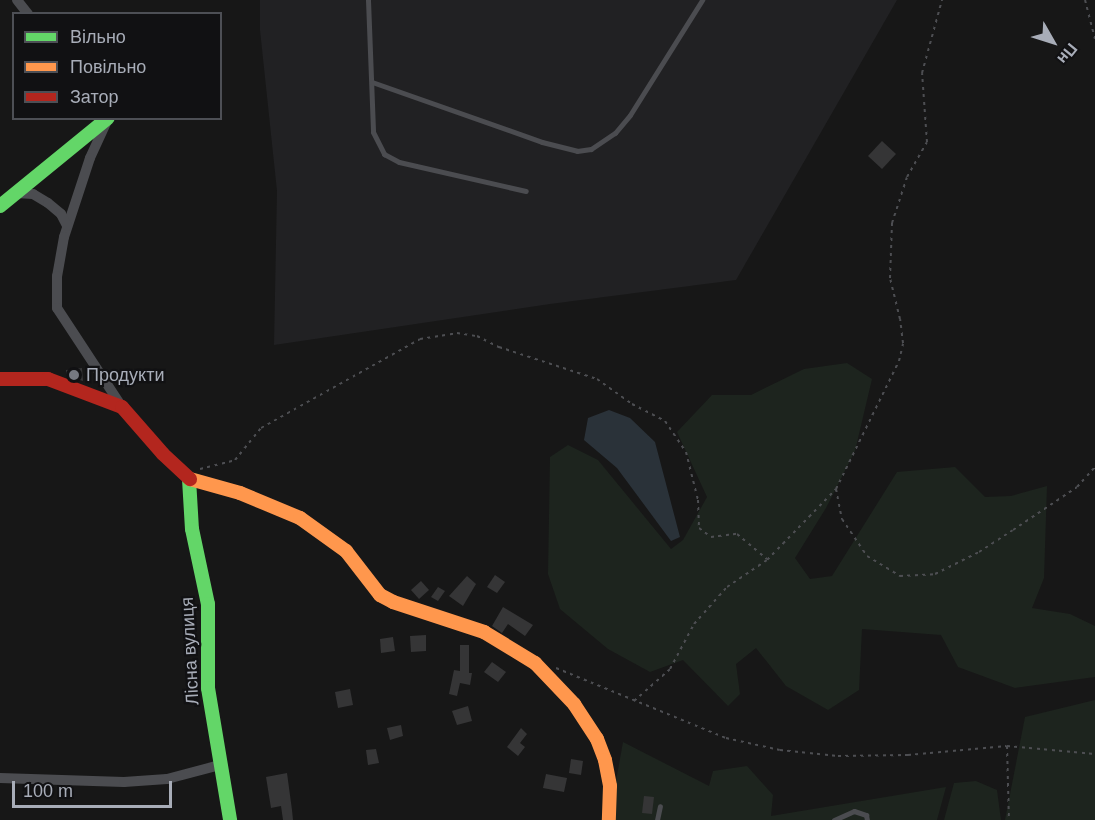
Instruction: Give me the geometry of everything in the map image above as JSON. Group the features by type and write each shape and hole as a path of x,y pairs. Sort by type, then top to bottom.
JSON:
{"street":[{"path":"17,0 26,12"},
{"path":"0,206 107,120"},
{"path":"108,120 90,158 67,226 57,276 57,308 122,407 163,454 189,479 240,493 300,518 346,551 380,595 393,602 484,632 535,663 574,704 597,739 605,760 610,786 609,820"},
{"path":"16,193 33,194 48,203 61,214 67,226"},
{"path":"0,378 48,379 122,407"},
{"name":"Лісна вулиця","path":"189,479 192,529 208,604 208,688 231,820"},
{"path":"0,778 124,782 157,780 220,765"}],"lane":[{"path":"368,0 374,132 378,146 384,154 399,162 526,191"},
{"path":"372,82 542,142 578,150 591,149 615,133 630,115 702,0"},
{"path":"657,820 660,806"},
{"path":"834,820 854,811 866,815 867,820"}],"path":[{"path":"634,701 670,669 694,624 727,587 767,560 836,489 899,361 903,343 890,278 892,223 907,177 927,142 922,73 942,0"},
{"path":"1085,0 1095,39"},
{"path":"189,479 201,468 235,460 261,428 420,339 457,333 477,336 499,347 597,379 632,404 666,421 686,452 698,500 699,528 711,537 737,534 767,560"},
{"path":"836,489 842,519 867,556 900,576 935,574 979,552 1013,530 1077,487 1095,467"},
{"path":"535,663 580,676 634,701 726,738 815,754 908,755 1007,746 1095,754"},
{"path":"1007,746 1010,820"}],"shaded area":[{"path":"260,0 897,0 736,280 550,304 274,345 277,191 260,30"},
{"path":"847,363 872,379 855,451 826,508 795,558 810,579 832,576 897,472 955,467 985,497 1011,496 1047,486 1044,578 1032,608 1070,614 1095,626 1095,677 1015,688 958,667 941,635 862,629 859,690 828,710 786,686 756,648 736,664 740,694 728,706 683,660 650,672 608,649 560,609 548,574 550,457 568,445 598,460 671,549 683,540 707,497 677,432 712,395 751,395 804,369"},
{"path":"609,410 630,418 655,442 680,537 671,541 617,468 584,440 588,418"},
{"path":"1095,700 1095,820 1005,820 1025,717"},
{"path":"623,742 709,786 713,771 747,766 773,795 771,816 946,787 937,820 609,820"},
{"path":"976,781 997,790 1001,820 944,820 954,783"}],"building":[{"path":"882,141 896,154 882,169 868,156"},
{"name":"Продукти","path":"82,368 83,381 66,376 66,370"},
{"path":"495,575 505,582 497,593 487,587"},
{"path":"467,576 476,584 463,606 449,596"},
{"path":"421,581 429,590 419,599 411,590"},
{"path":"438,587 445,591 438,601 431,597"},
{"path":"503,607 533,625 525,636 508,624 502,633 492,626"},
{"path":"426,635 426,651 411,652 410,636"},
{"path":"393,637 395,651 381,653 380,639"},
{"path":"460,645 469,645 469,673 472,673 470,685 460,683 457,696 449,694 454,670 460,671"},
{"path":"492,662 506,672 498,682 484,672"},
{"path":"350,689 353,705 338,708 335,692"},
{"path":"468,706 472,721 457,725 452,711"},
{"path":"401,725 403,736 390,740 387,728"},
{"path":"521,728 527,734 520,743 525,747 518,756 507,747"},
{"path":"376,749 379,763 368,765 366,750"},
{"path":"571,759 583,761 581,775 569,773"},
{"path":"287,773 293,820 283,820 281,806 271,808 266,777"},
{"path":"546,774 567,778 564,792 543,788"},
{"path":"644,796 654,797 652,814 642,813"}],"traffic: fast":[{"path":"0,206 106,120"},
{"path":"189,479 192,529 208,604 208,688 230,820"}],"traffic: slow":[{"path":"190,479 240,493 300,518 346,551 380,595 393,602 484,632 535,663 574,704 597,739 605,760 610,786 609,820"}],"traffic: jam":[{"path":"0,379 48,379 122,407 163,454 190,479"}],"place":[{"name":"Продукти","path":"74,375"}]}
